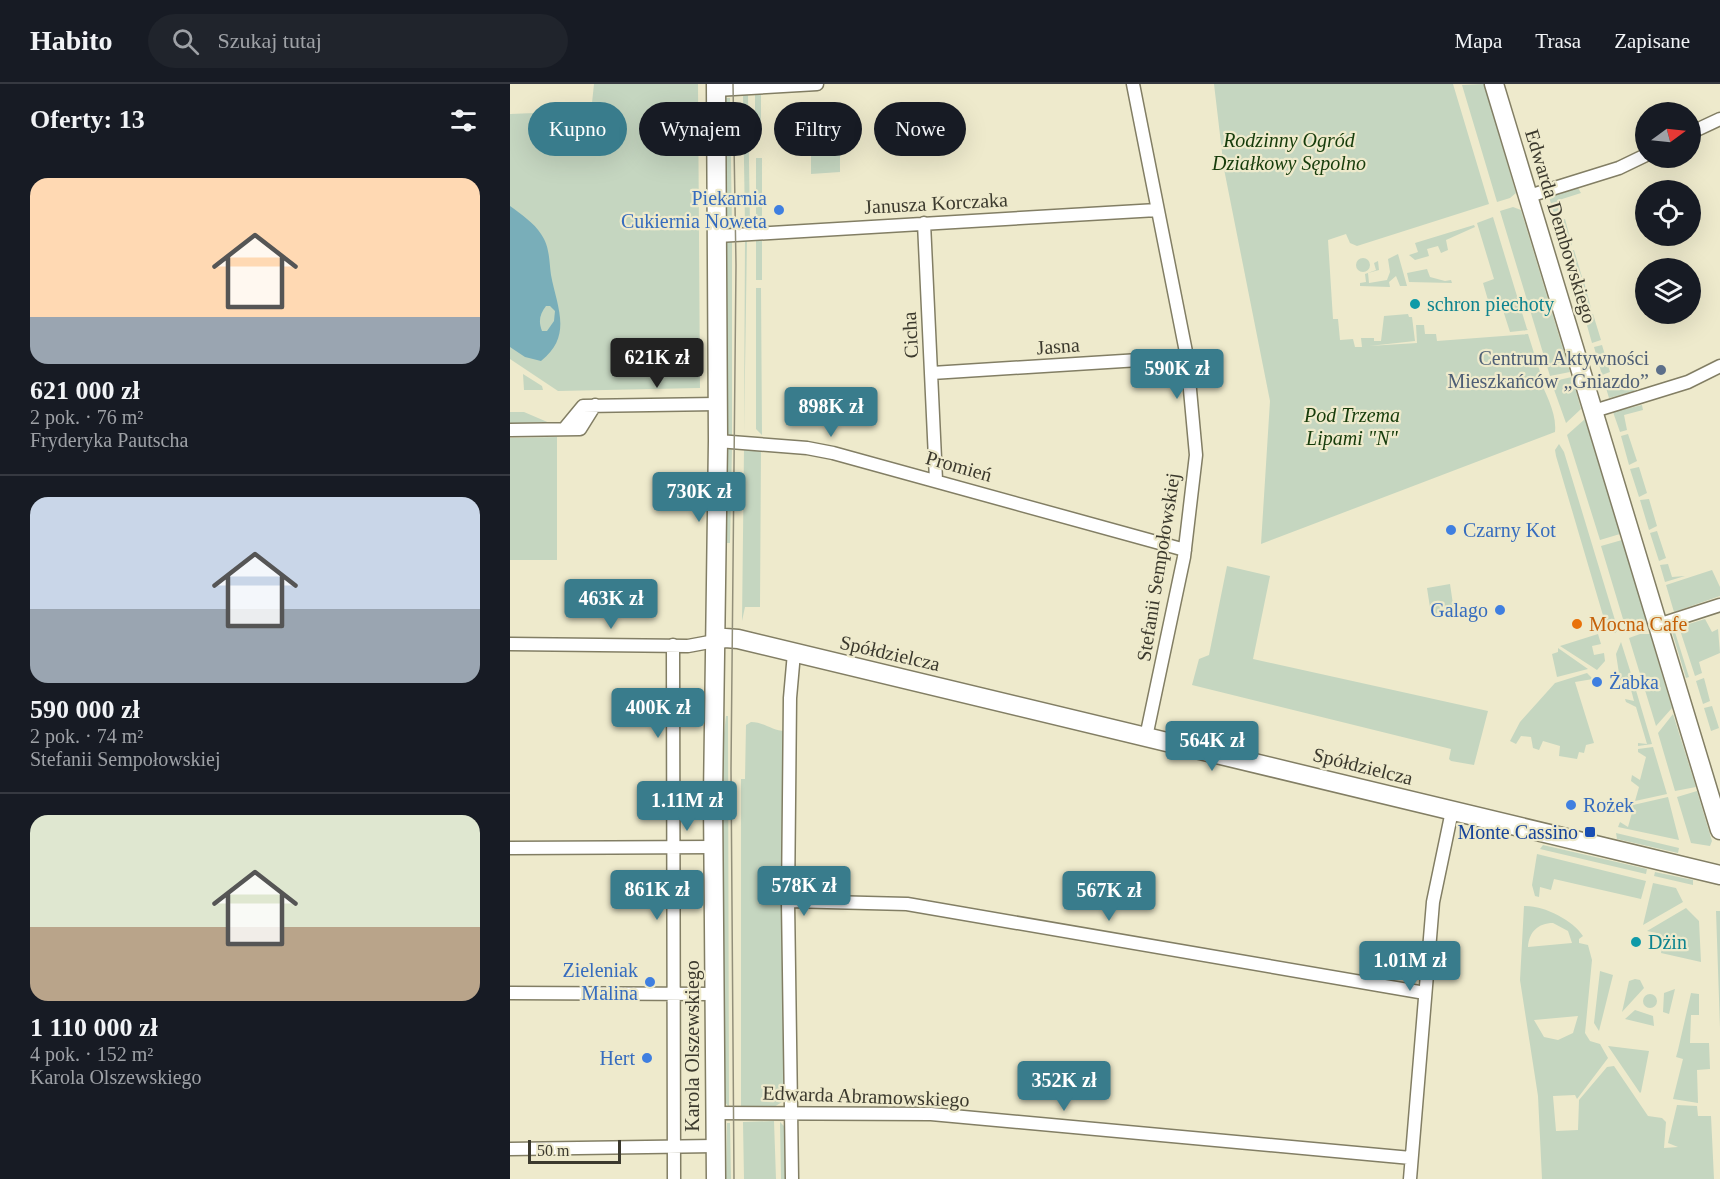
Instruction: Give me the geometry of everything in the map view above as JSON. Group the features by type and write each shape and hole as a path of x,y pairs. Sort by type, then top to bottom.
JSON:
{"street":[{"path":"716,87 817,84"},
{"name":"Stefanii Sempołowskiej","path":"1133,84 1187,357 1196,455 1185,550 1146,737"},
{"name":"Edwarda Dembowskiego","path":"1494,84 1720,830"},
{"name":"Karola Olszewskiego","path":"716,87 718,441 713,847 716,1179"},
{"path":"1701,128 1720,119"},
{"path":"1529,196 1635,161"},
{"name":"Janusza Korczaka","path":"718,236 1157,210"},
{"name":"Cicha","path":"924,223 936,480"},
{"name":"Jasna","path":"932,374 1187,357"},
{"path":"1594,411 1688,382 1720,366"},
{"path":"510,430 580,429 595,405 717,404"},
{"name":"Promień","path":"718,441 807,448 936,480 1185,550"},
{"path":"1658,625 1720,605"},
{"name":"Spółdzielcza","path":"715,641 732,638 1720,875"},
{"path":"510,644 673,645 715,641"},
{"name":"Karola Olszewskiego","path":"673,645 674,1179"},
{"path":"792,1179 788,901 790,698 795,653"},
{"path":"1410,1179 1432,902 1452,811"},
{"path":"510,848 713,847"},
{"path":"788,901 907,904 1425,993"},
{"path":"510,993 713,994"},
{"name":"Edwarda Abramowskiego","path":"714,1113 930,1114 1411,1158"},
{"path":"510,1149 715,1146"}],"green space":[{"path":"594,84 698,84 698,102 639,102 639,156 698,156 700,388 558,391 510,359 510,114 528,113 528,156 627,156 627,102 592,102"},
{"path":"1214,84 1453,84 1489,204 1357,246 1350,243 1346,234 1328,240 1333,319 1338,319 1340,340 1353,339 1355,347 1362,347 1361,338 1374,338 1374,341 1381,341 1384,316 1408,314 1412,317 1415,341 1369,346 1417,343 1416,325 1424,325 1425,334 1436,334 1437,341 1528,334 1540,372 1533,379 1539,377 1552,410 1555,432 1261,544 1270,401 1224,169"},
{"path":"1484,84 1516,193 1510,198 1497,202 1462,85"},
{"path":"743,95 748,95 748,102 743,102"},
{"path":"755,95 761,95 761,102 755,102"},
{"path":"724,98 730,98 730,102 724,102"},
{"path":"724,156 731,156 732,229 725,229"},
{"path":"744,156 749,156 750,228 745,228"},
{"path":"811,156 840,156 840,172 811,174"},
{"path":"756,158 762,158 762,228 756,228"},
{"path":"1578,188 1581,193 1559,200 1563,214 1555,217 1549,197"},
{"path":"1513,207 1521,210 1570,372 1550,376 1500,211"},
{"path":"1493,217 1528,330 1510,332 1501,304 1490,307 1483,283 1494,279 1477,223"},
{"path":"1565,219 1572,245 1564,248 1556,221"},
{"path":"1474,225 1475,227 1446,240 1448,250 1441,253 1438,246 1427,249 1429,256 1415,260 1409,255 1418,252 1415,243"},
{"path":"756,238 762,238 762,280 756,280"},
{"path":"745,239 747,239 744,437"},
{"path":"725,240 732,240 732,437 727,433"},
{"path":"1574,250 1582,277 1573,280 1565,252"},
{"path":"1398,254 1407,286 1400,286 1396,276 1389,282 1390,287 1360,286 1360,283 1366,282 1365,274 1376,270 1374,263 1378,261 1379,270 1368,273 1369,283 1387,280 1390,272 1388,259"},
{"path":"1360,258 1366,258 1370,265 1366,272 1360,272 1356,268 1356,262"},
{"path":"1427,269 1430,277 1445,281 1451,280 1452,283 1409,282 1407,273"},
{"path":"1584,282 1591,308 1583,312 1574,284"},
{"path":"756,288 761,288 762,435 756,429"},
{"path":"1593,314 1601,340 1592,343 1584,315"},
{"path":"1602,345 1610,372 1602,375 1594,347"},
{"path":"523,374 542,386 543,390 524,390"},
{"path":"1572,377 1581,409 1566,423 1552,384 1554,381"},
{"path":"1612,377 1616,390 1635,384 1638,390 1609,398 1603,378"},
{"path":"1642,405 1643,410 1624,415 1627,430 1620,432 1613,412"},
{"path":"510,412 524,412 552,424 510,424"},
{"path":"1585,419 1620,534 1600,540 1567,435"},
{"path":"1628,434 1637,461 1629,465 1621,436"},
{"path":"557,437 557,560 510,560 510,438"},
{"path":"1559,444 1564,452 1618,630 1615,633 1607,629 1556,456 1555,450"},
{"path":"732,447 730,543 723,543 725,452"},
{"path":"744,449 761,450 760,607 745,607 742,621"},
{"path":"1639,467 1647,493 1639,497 1630,469"},
{"path":"1649,499 1657,526 1649,530 1640,500"},
{"path":"1657,531 1666,558 1659,561 1650,533"},
{"path":"1622,540 1646,618 1642,625 1626,629 1601,546"},
{"path":"1668,564 1672,577 1685,576 1665,582 1660,565"},
{"path":"1227,566 1270,576 1253,659 1488,711 1474,765 1451,761 1449,759 1451,749 1192,685 1199,659 1209,655"},
{"path":"1712,570 1720,587 1720,596 1674,612 1666,585"},
{"path":"1450,584 1454,611 1431,614 1427,588"},
{"path":"1705,619 1712,632 1718,629 1720,653 1699,662 1702,673 1695,676 1679,627"},
{"path":"1674,629 1689,677 1686,678 1672,632"},
{"path":"1598,634 1601,644 1592,646 1594,655 1604,653 1605,661 1597,670 1560,646"},
{"path":"1640,634 1650,634 1672,708 1656,726 1629,638"},
{"path":"1621,642 1634,683 1620,680 1616,654"},
{"path":"1558,648 1588,669 1557,677 1552,654 1558,652"},
{"path":"1587,673 1593,679 1575,682 1594,743 1586,745 1584,753 1579,752 1577,759 1559,756 1560,746 1543,741 1539,750 1533,748 1531,737 1521,736 1516,744 1510,741 1520,722 1555,683"},
{"path":"1704,678 1710,701 1703,704 1696,681"},
{"path":"1630,686 1635,687 1652,744 1638,746 1638,743 1647,744 1636,707 1626,702 1625,699 1634,701"},
{"path":"1712,706 1719,728 1711,731 1704,708"},
{"path":"1673,714 1696,787 1675,791 1658,733"},
{"path":"726,716 728,716 729,1107 724,1101 721,761"},
{"path":"751,722 785,731 786,1093 782,1102 774,1107 741,1108 741,779 745,779 746,725"},
{"path":"1653,747 1667,794 1635,801 1639,787 1631,781 1632,775 1640,780 1646,757 1638,752 1638,749"},
{"path":"1697,791 1712,841 1710,846 1691,843 1677,797"},
{"path":"1668,797 1679,840 1618,827 1620,822 1628,827 1633,809 1624,802 1625,799 1633,805"},
{"path":"1616,833 1679,848 1678,853 1617,839"},
{"path":"1543,845 1647,869 1646,874 1540,849"},
{"path":"1537,854 1646,881 1641,899 1554,879 1551,890 1540,887 1539,897 1535,896 1532,885"},
{"path":"1655,872 1693,880 1693,885 1654,876"},
{"path":"1653,883 1676,888 1683,902 1643,925"},
{"path":"1524,906 1540,908 1565,919 1583,936 1579,939 1579,943 1588,945 1592,960 1585,1033 1590,1041 1600,1044 1608,1058 1577,1099 1575,1095 1553,1096 1556,1131 1578,1130 1579,1100 1607,1067 1614,1066 1648,1116 1662,1118 1666,1122 1664,1148 1678,1147 1668,1143 1677,1105 1697,1106 1698,1116 1711,1116 1714,1179 1542,1179 1538,1096 1520,980","holes":["1553,923 1568,931 1572,943 1528,947 1535,929","1578,1016 1573,1033 1558,1040 1544,1037 1534,1020"]},
{"path":"1686,908 1699,921 1701,962 1661,953 1664,938 1661,934 1647,931"},
{"path":"1716,911 1720,911 1720,1028"},
{"path":"1600,971 1613,975 1599,1031 1594,1023"},
{"path":"1640,980 1644,988 1622,1012 1629,981"},
{"path":"1675,989 1669,1014 1663,1012 1664,993"},
{"path":"1691,993 1699,994 1699,1015 1691,1015 1690,1043 1709,1043 1710,1069 1697,1070 1698,1103 1673,1099 1683,1059 1676,1057"},
{"path":"1650,994 1655,996 1657,1001 1655,1006 1650,1008 1645,1006 1643,1001 1645,996"},
{"path":"1635,1010 1653,1016 1654,1026 1625,1019"},
{"path":"1608,1046 1649,1051 1640,1093"},
{"path":"774,1121 776,1179 744,1179 743,1122"},
{"path":"780,1122 786,1128 788,1179 781,1179"},
{"path":"727,1123 730,1123 731,1179 726,1179"}],"water":[{"path":"510,206 531,222 546,244 559,310 560,331 557,342 541,361 525,357 510,347","holes":["546,306 550,306 555,311 554,321 547,331 542,331 541,315"]}],"tram line":[{"path":"733,84 736,265 731,769 734,1179"}],"place":[{"name":"Piekarnia Cukiernia Noweta","path":"779,210"},
{"name":"schron piechoty","path":"1415,304"},
{"name":"Centrum Aktywności Mieszkańców „Gniazdo”","path":"1661,370"},
{"name":"Czarny Kot","path":"1451,530"},
{"name":"Galago","path":"1500,610"},
{"name":"Mocna Cafe","path":"1577,624"},
{"name":"Żabka","path":"1597,682"},
{"name":"Rożek","path":"1571,805"},
{"name":"Monte Cassino","path":"1590,832"},
{"name":"Dżin","path":"1636,942"},
{"name":"Zieleniak Malina","path":"650,982"},
{"name":"Hert","path":"647,1058"}],"park label":[{"name":"Rodzinny Ogród Działkowy Sępolno","path":"1289,152"},
{"name":"Pod Trzema Lipami \"N\"","path":"1352,426"}]}
